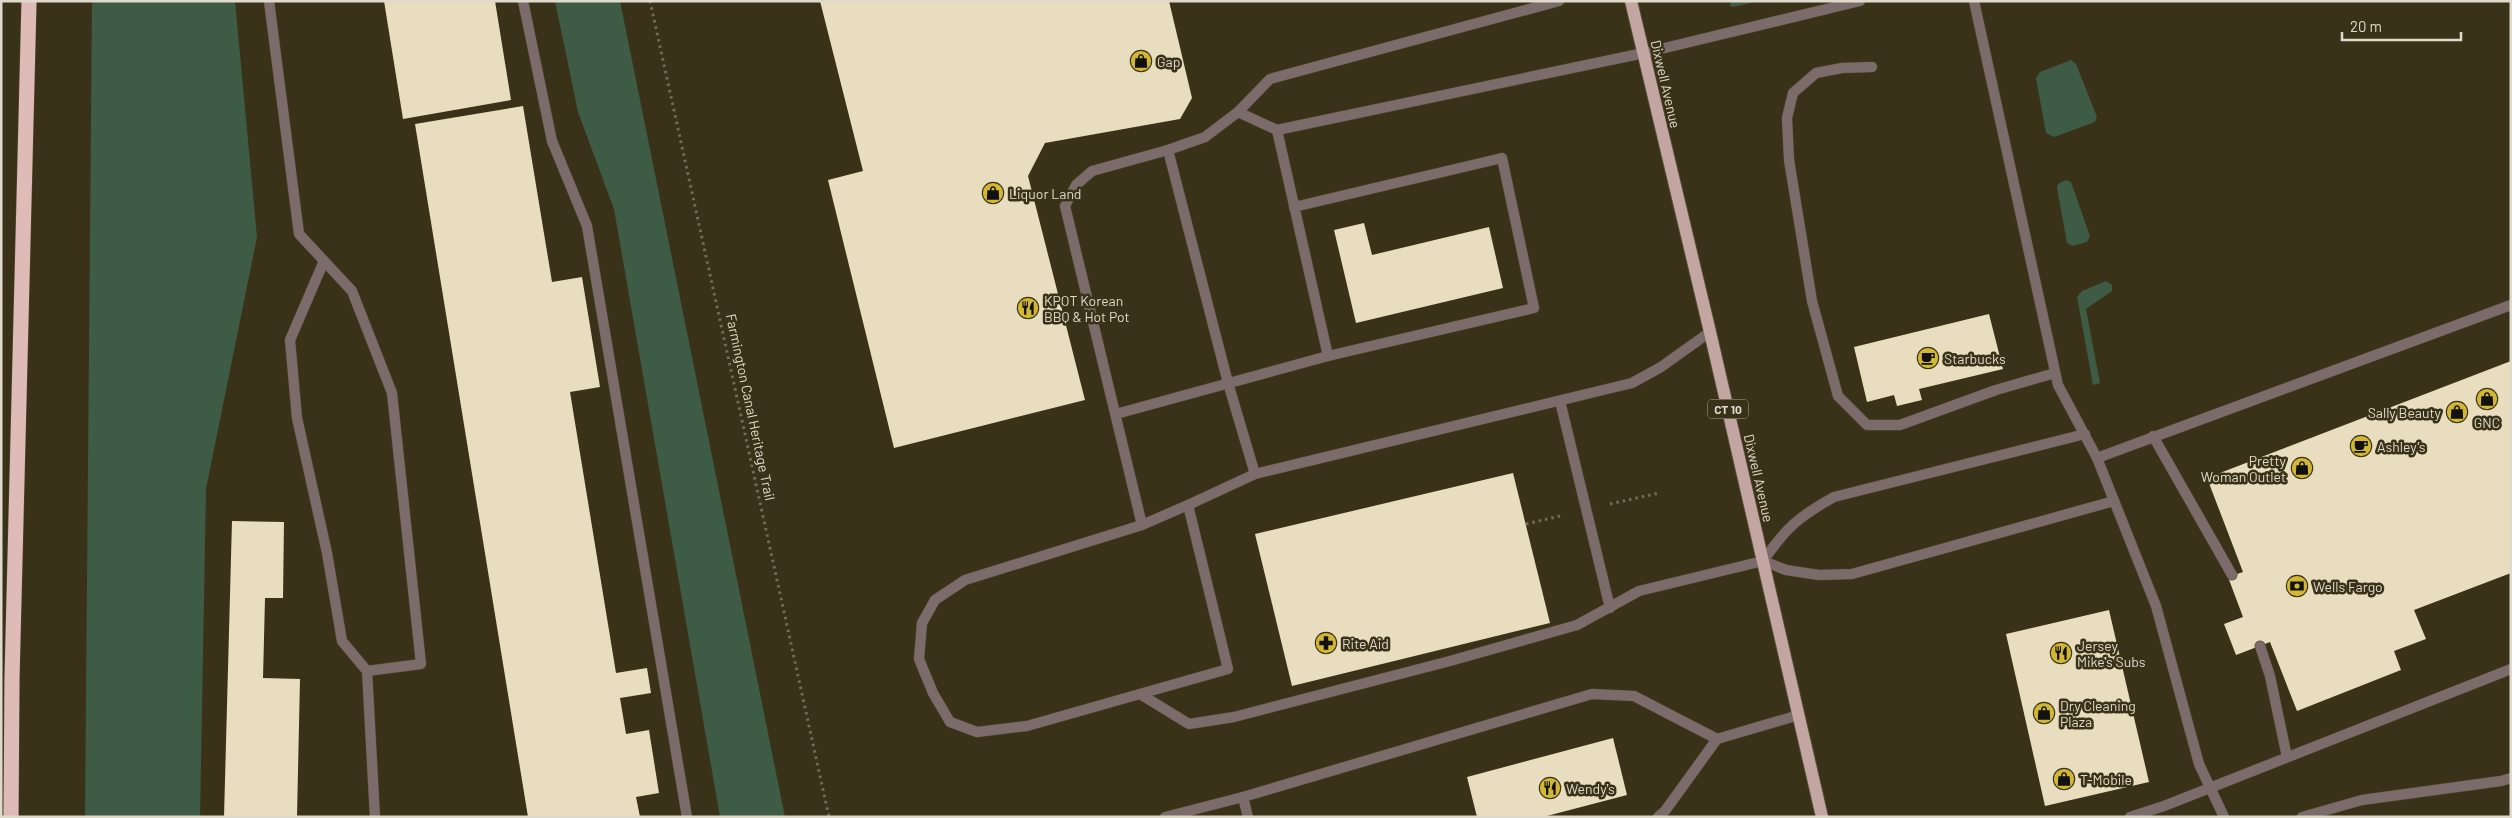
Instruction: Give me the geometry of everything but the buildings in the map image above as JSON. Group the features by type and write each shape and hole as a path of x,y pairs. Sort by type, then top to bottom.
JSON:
{"highway":[{"path":"11,817 12,678 29,1"}],"main road":[{"name":"Dixwell Avenue","path":"1631,1 1822,817"}],"lane":[{"path":"269,1 298,234 352,291 392,393 421,664 368,671"},
{"path":"523,1 552,141 586,226 687,817"},
{"path":"1142,525 1065,206 1076,185 1092,171 1168,150 1205,137 1238,112 1270,78 1559,1"},
{"path":"1238,112 1277,130 1644,54 1860,1"},
{"path":"1974,1 2058,385 2097,458 2156,606 2199,764 2224,817"},
{"path":"1872,67 1842,68 1816,73 1793,93 1787,118 1789,160 1812,301 1838,396 1867,425 1900,425 1996,390 2055,373"},
{"path":"1277,130 1328,356"},
{"path":"1168,150 1228,383 1255,474"},
{"path":"1116,414 1328,356 1534,308 1502,158 1294,207"},
{"path":"324,262 290,340 297,418 327,553 342,641 368,671 375,817"},
{"path":"2097,458 2511,305"},
{"path":"1188,505 1228,669 1028,726 977,732 950,722 933,693 919,659 922,623 934,600 965,580 1142,525 1255,474 1632,383 1661,367 1710,332"},
{"path":"1560,401 1610,608"},
{"path":"1763,561 1782,534 1805,513 1834,497 2084,434"},
{"path":"2153,436 2232,576"},
{"path":"1140,694 1189,724 1234,717 1450,662 1568,627 1610,608 1639,591 1763,561 1786,570 1819,575 1852,574 2114,501"},
{"path":"2260,646 2270,676 2287,757"},
{"path":"2130,817 2511,669"},
{"path":"1165,817 1243,797 1592,694 1634,696 1717,739"},
{"path":"1658,817 1665,811 1717,739 1799,715"},
{"path":"2302,817 2362,800 2501,781 2511,778"},
{"path":"1243,797 1248,817"}],"path":[{"name":"Farmington Canal Heritage Trail","path":"650,1 829,817"}],"green space":[{"path":"92,1 235,1 257,237 206,489 200,817 85,817"},
{"path":"555,1 620,1 785,817 720,817 614,209 578,112"},
{"path":"1731,1 1759,1 1733,7 1730,6"},
{"path":"2071,60 2076,64 2097,117 2095,122 2054,137 2046,133 2036,78 2040,72"},
{"path":"2066,180 2071,182 2090,236 2087,242 2073,246 2067,243 2057,188 2058,184"},
{"path":"2106,281 2112,285 2112,291 2086,309 2100,383 2093,385 2077,297 2082,291"}],"place":[{"name":"Gap","path":"1141,61"},
{"name":"Liquor Land","path":"993,193"},
{"name":"KPOT Korean BBQ & Hot Pot","path":"1028,308"},
{"name":"Starbucks","path":"1928,358"},
{"name":"GNC","path":"2487,399"},
{"name":"Sally Beauty","path":"2457,412"},
{"name":"Ashley’s","path":"2361,446"},
{"name":"Pretty Woman Outlet","path":"2302,468"},
{"name":"Wells Fargo","path":"2297,586"},
{"name":"Rite Aid","path":"1326,643"},
{"name":"Jersey Mike's Subs","path":"2061,653"},
{"name":"Dry Cleaning Plaza","path":"2044,713"},
{"name":"T-Mobile","path":"2064,779"},
{"name":"Wendy's","path":"1550,788"}]}
